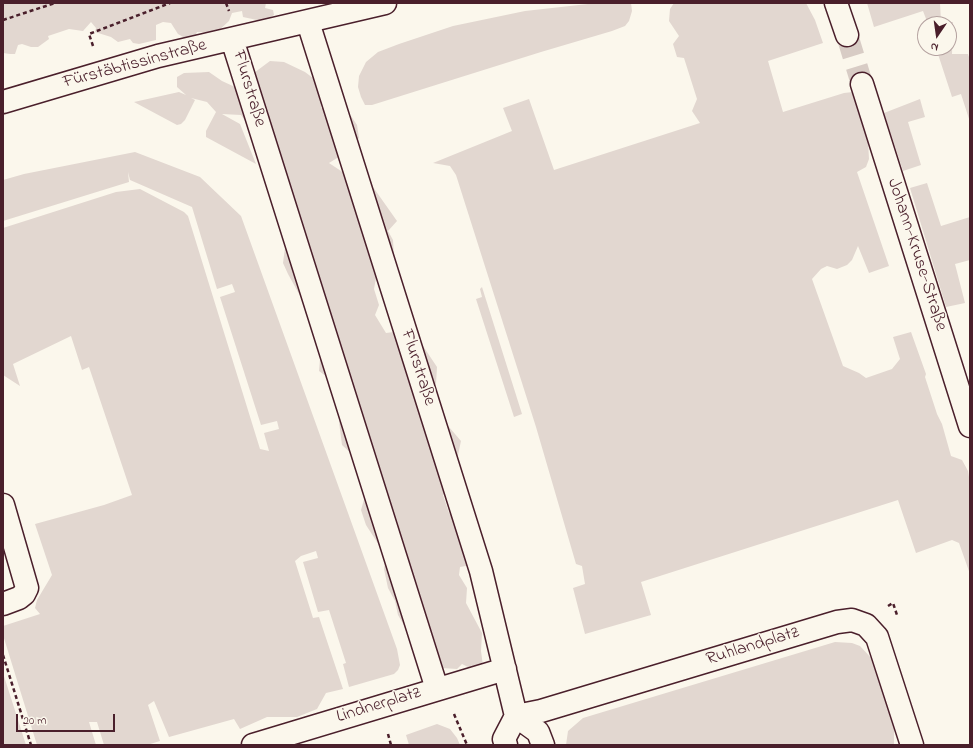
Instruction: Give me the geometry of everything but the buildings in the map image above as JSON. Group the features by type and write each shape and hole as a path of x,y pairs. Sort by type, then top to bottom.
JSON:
{"street":[{"name":"Fürstäbtissinstraße","path":"3,102 158,56 385,3"},
{"path":"836,3 846,35"},
{"name":"Flurstraße","path":"308,22 481,571 516,716"},
{"name":"Flurstraße","path":"232,39 437,688"},
{"name":"Johann-Kruse-Straße","path":"862,84 970,426"},
{"path":"3,505 27,588 24,594 19,598 3,604"},
{"name":"Ruhlandplatz","path":"516,716 541,711 837,622 852,620 866,625 877,637 912,745"},
{"name":"Lindnerplatz","path":"253,745 437,688 505,669"},
{"path":"506,745 504,739 516,716 538,732 543,745"}],"path":[{"path":"3,20 54,3"},
{"path":"102,72 88,34 170,3"},
{"path":"3,655 31,745"}],"shaded area":[{"path":"3,3 266,3 265,8 273,10 274,15 265,20 257,20 243,17 242,11 232,13 229,21 216,33 197,32 195,37 185,38 178,34 171,23 163,22 156,25 156,40 139,44 133,43 130,39 118,42 111,37 95,32 96,28 91,22 83,31 69,29 48,36 49,39 38,47 31,47 22,44 18,45 15,54 10,54 3,53"},
{"path":"597,3 631,3 632,11 629,21 625,26 612,31 372,105 365,105 361,97 358,87 359,76 366,62 378,52 453,26 525,11"},
{"path":"674,3 806,3 815,20 823,43 768,61 783,112 844,93 862,91 877,130 868,141 869,159 866,167 857,172 889,266 869,273 858,246 852,260 847,265 837,269 827,266 821,269 812,279 843,366 866,378 892,369 900,359 893,337 911,332 926,374 925,377 937,414 942,424 951,456 962,460 968,471 970,483 970,574 959,543 952,540 916,553 898,500 641,582 651,615 585,634 573,588 585,584 582,566 576,564 536,427 456,175 450,166 433,163 512,131 503,108 529,99 554,170 700,123 692,111 697,99 684,58 677,57 673,44 679,36 669,21 670,9"},
{"path":"867,3 940,3 941,16 925,16 923,11 874,27"},
{"path":"957,54 968,54 970,60 970,122 961,94 952,97 939,56 957,56"},
{"path":"270,61 284,62 305,72 313,78 323,92 321,108 351,116 357,125 359,138 342,155 329,163 344,173 371,181 373,187 397,221 388,231 393,240 394,256 377,273 374,289 379,305 375,315 386,333 394,332 415,334 437,367 436,384 430,389 437,413 461,441 458,455 459,482 443,495 449,513 473,530 482,563 460,567 459,575 467,588 466,603 482,633 481,651 483,666 470,668 462,664 457,669 442,668 409,634 398,615 395,601 388,588 384,569 386,556 366,525 361,510 365,496 366,467 342,445 339,422 344,412 334,382 319,371 320,359 332,335 304,303 283,263 285,248 303,239 253,147 254,133 241,115 222,114 240,124 256,164 206,137 206,131 216,112 207,102 191,98 195,100 185,120 181,124 177,125 134,102 179,92 186,95 177,87 177,77 184,73 209,72 222,81 235,87"},
{"path":"920,99 925,117 908,122 921,165 903,171 884,113"},
{"path":"135,152 200,177 241,216 397,649 400,665 394,674 349,687 343,664 346,663 329,610 318,612 303,562 318,558 316,551 301,556 295,561 313,618 319,617 343,689 326,693 317,709 297,717 267,717 240,729 234,719 169,737 154,701 148,705 160,741 147,745 104,745 97,722 89,722 96,745 37,745 3,635 3,626 40,614 35,608 37,600 52,575 35,524 104,505 132,495 89,367 82,370 71,336 13,364 20,386 3,375 3,228 116,192 140,189 184,212 188,216 260,449 269,451 264,433 279,429 277,421 261,425 220,297 235,292 232,284 217,289 192,207 130,180 128,172 129,182 3,221 3,180 24,174"},
{"path":"927,183 941,226 970,217 970,260 955,264 965,303 946,307 910,188"},
{"path":"482,287 522,414 514,417 476,299 482,297 480,289"},
{"path":"835,642 852,643 860,646 874,661 894,725 894,745 566,745 568,731 583,718"},
{"path":"3,673 26,745 3,745"},
{"path":"437,724 450,729 460,745 409,745 406,735"}],"tunnel":[{"path":"847,35 862,84"}]}
